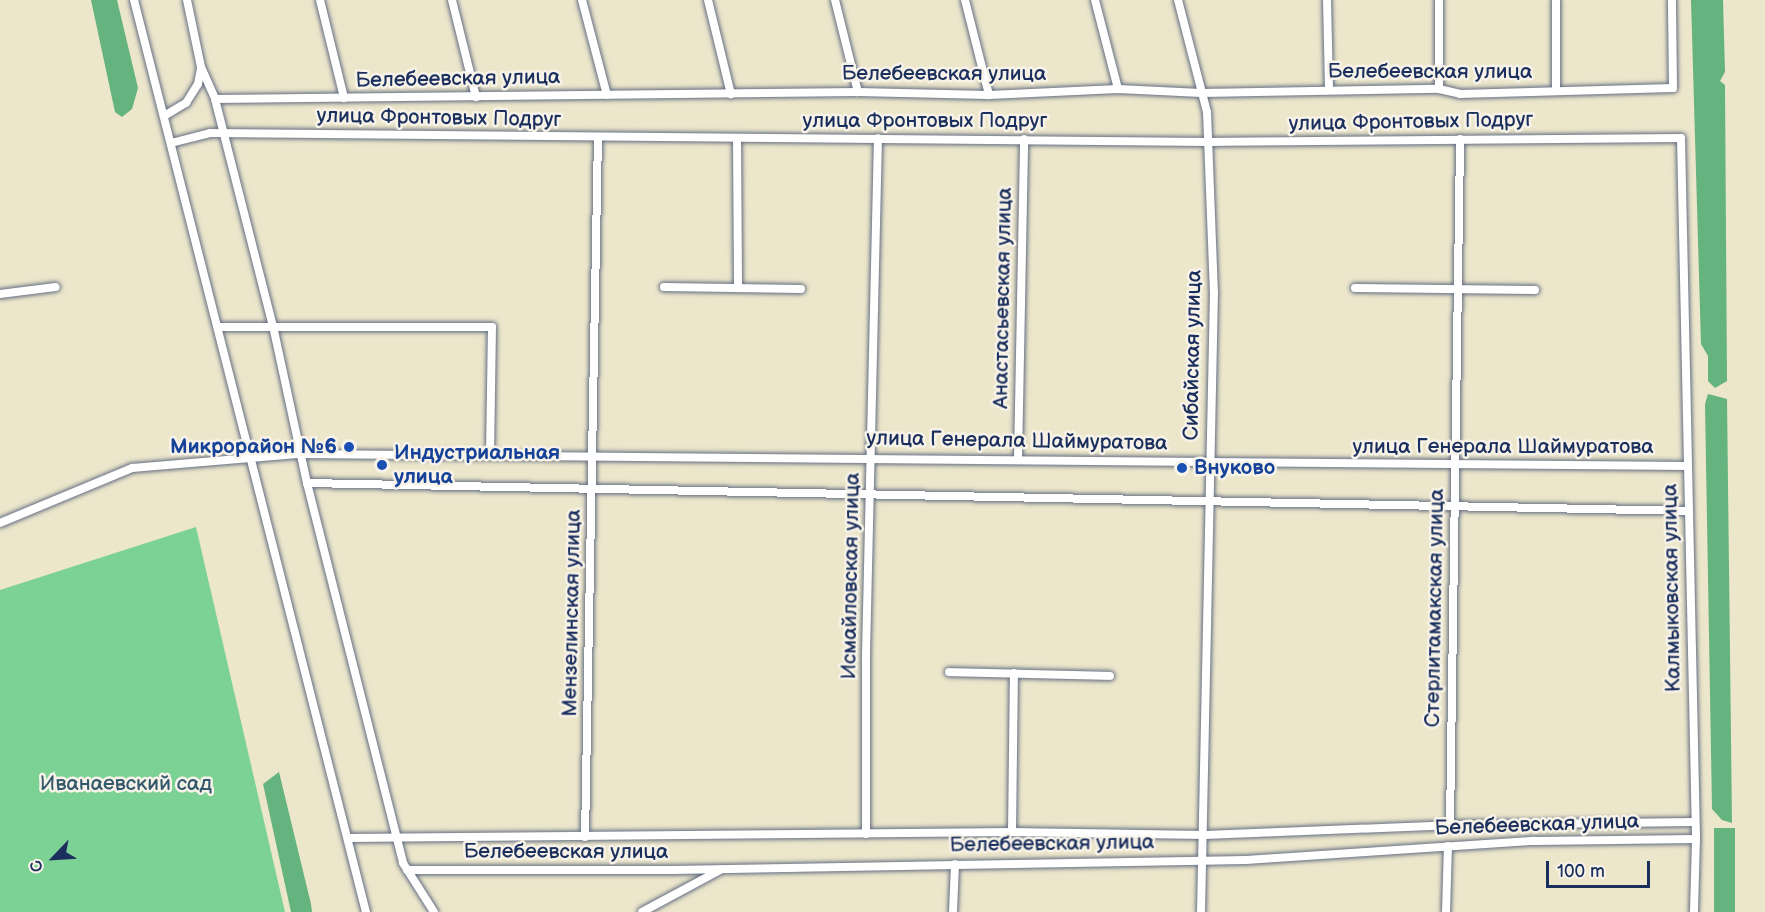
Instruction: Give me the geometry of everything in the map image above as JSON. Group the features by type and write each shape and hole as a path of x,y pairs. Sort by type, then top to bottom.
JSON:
{"street":[{"path":"134,0 253,459 366,912"},
{"path":"188,0 201,67 215,99 273,326 300,454 397,840 407,870 434,912"},
{"path":"320,0 344,98"},
{"path":"452,0 476,97"},
{"path":"582,0 607,95"},
{"path":"708,0 731,94"},
{"path":"835,0 858,92"},
{"path":"965,0 989,95"},
{"path":"1095,0 1118,89"},
{"name":"Сибайская улица","path":"1178,0 1201,93 1210,142 1214,292 1201,912"},
{"path":"1327,0 1329,90"},
{"path":"1439,0 1439,89"},
{"path":"1556,0 1556,89"},
{"name":"Белебеевская улица","path":"215,99 858,92 989,95 1118,89 1201,93 1439,89 1460,94 1556,89 1673,88 1672,0"},
{"path":"164,116 186,103 198,84 201,67"},
{"name":"улица Фронтовых Подруг","path":"171,143 210,133 1210,142 1681,138"},
{"name":"Мензелинская улица","path":"585,837 594,489 598,137"},
{"path":"736,138 738,288"},
{"name":"Исмайловская улица","path":"866,834 866,654 872,492 878,138"},
{"name":"Калмыковская улица","path":"1681,138 1696,839 1694,912"},
{"name":"Анастасьевская улица","path":"1018,459 1024,139"},
{"name":"Стерлитамакская улица","path":"1450,825 1460,139"},
{"path":"0,294 56,287"},
{"path":"664,288 801,289"},
{"path":"1355,288 1535,291"},
{"path":"219,327 492,327 490,455"},
{"name":"улица Генерала Шаймуратова","path":"0,523 132,468 300,454 871,456 1210,462 1688,466"},
{"path":"307,483 872,492 1689,511"},
{"path":"949,672 1110,676"},
{"path":"1012,832 1014,673"},
{"name":"Белебеевская улица","path":"348,838 397,840 1012,832 1204,835 1450,825 1694,822"},
{"name":"Белебеевская улица","path":"407,870 721,869 1202,858 1246,860 1449,846 1696,839"},
{"path":"1446,912 1449,846"},
{"path":"953,912 955,864"},
{"path":"642,912 721,869"}],"green space":[{"path":"91,0 117,0 138,88 132,109 122,117 115,112"},
{"path":"1691,0 1723,0 1725,72 1720,81 1725,85 1727,381 1715,388 1708,381 1708,356 1701,344"},
{"path":"1708,394 1727,399 1732,823 1722,820 1712,809 1705,404"},
{"name":"Иванаевский сад","path":"196,527 285,912 0,912 0,590"},
{"path":"279,772 312,912 291,912 263,784"},
{"path":"1714,828 1735,828 1735,912 1714,912"}],"place":[{"name":"Микрорайон №6","path":"349,447"},
{"name":"Индустриальная улица","path":"382,465"},
{"name":"Внуково","path":"1182,468"}]}
